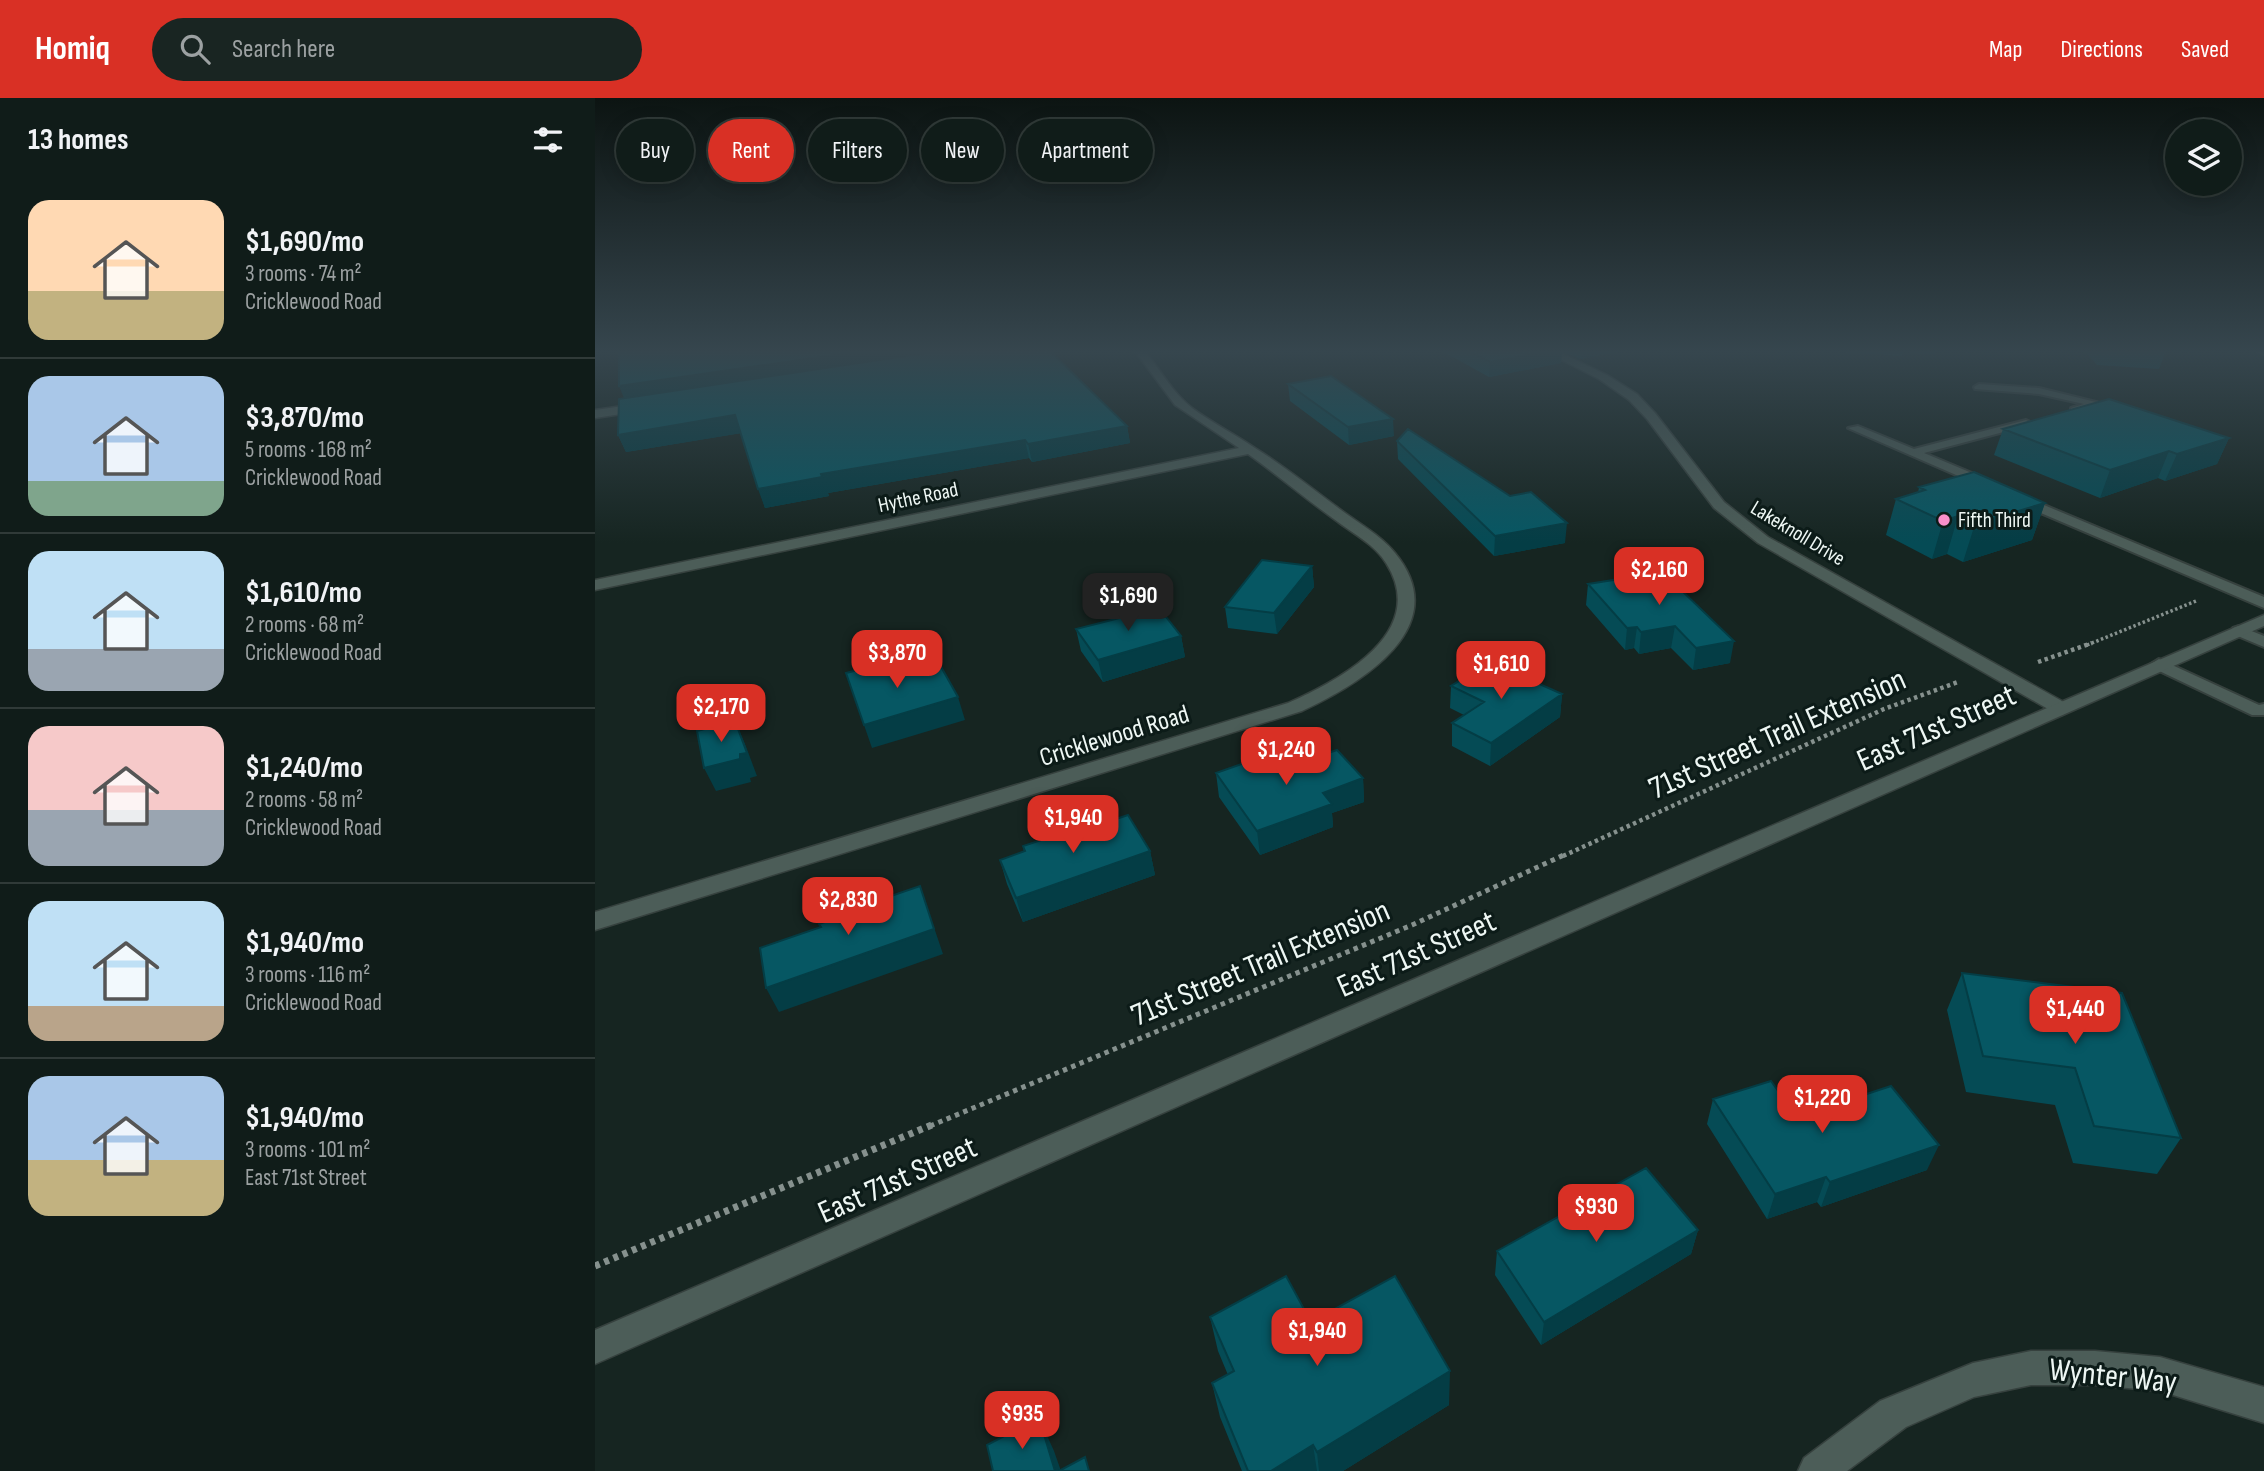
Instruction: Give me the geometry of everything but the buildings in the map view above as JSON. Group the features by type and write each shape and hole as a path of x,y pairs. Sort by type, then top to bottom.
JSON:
{"street":[{"name":"Cricklewood Road","path":"595,921 1295,707 1359,673 1378,658 1405,618 1408,596 1401,573 1382,549 1250,450 1196,415"},
{"name":"Lakeknoll Drive","path":"1647,415 1719,505 1763,540 2062,709"},
{"name":"Hythe Road","path":"595,585 1250,450"},
{"name":"East 71st Street","path":"595,1347 2264,620"},
{"name":"Wynter Way","path":"1817,1471 1893,1414 1973,1380 2031,1368 2095,1367 2159,1374 2264,1405"}],"lane":[{"path":"1912,453 2045,418"},
{"path":"1854,428 2264,603"},
{"path":"2239,631 2264,642"},
{"path":"2159,664 2262,712"}],"path":[{"path":"2058,657 2229,588"},
{"name":"71st Street Trail Extension","path":"595,1266 1353,950 1795,749 1955,682"}],"place":[{"name":"Fifth Third","path":"1944,520"}]}
